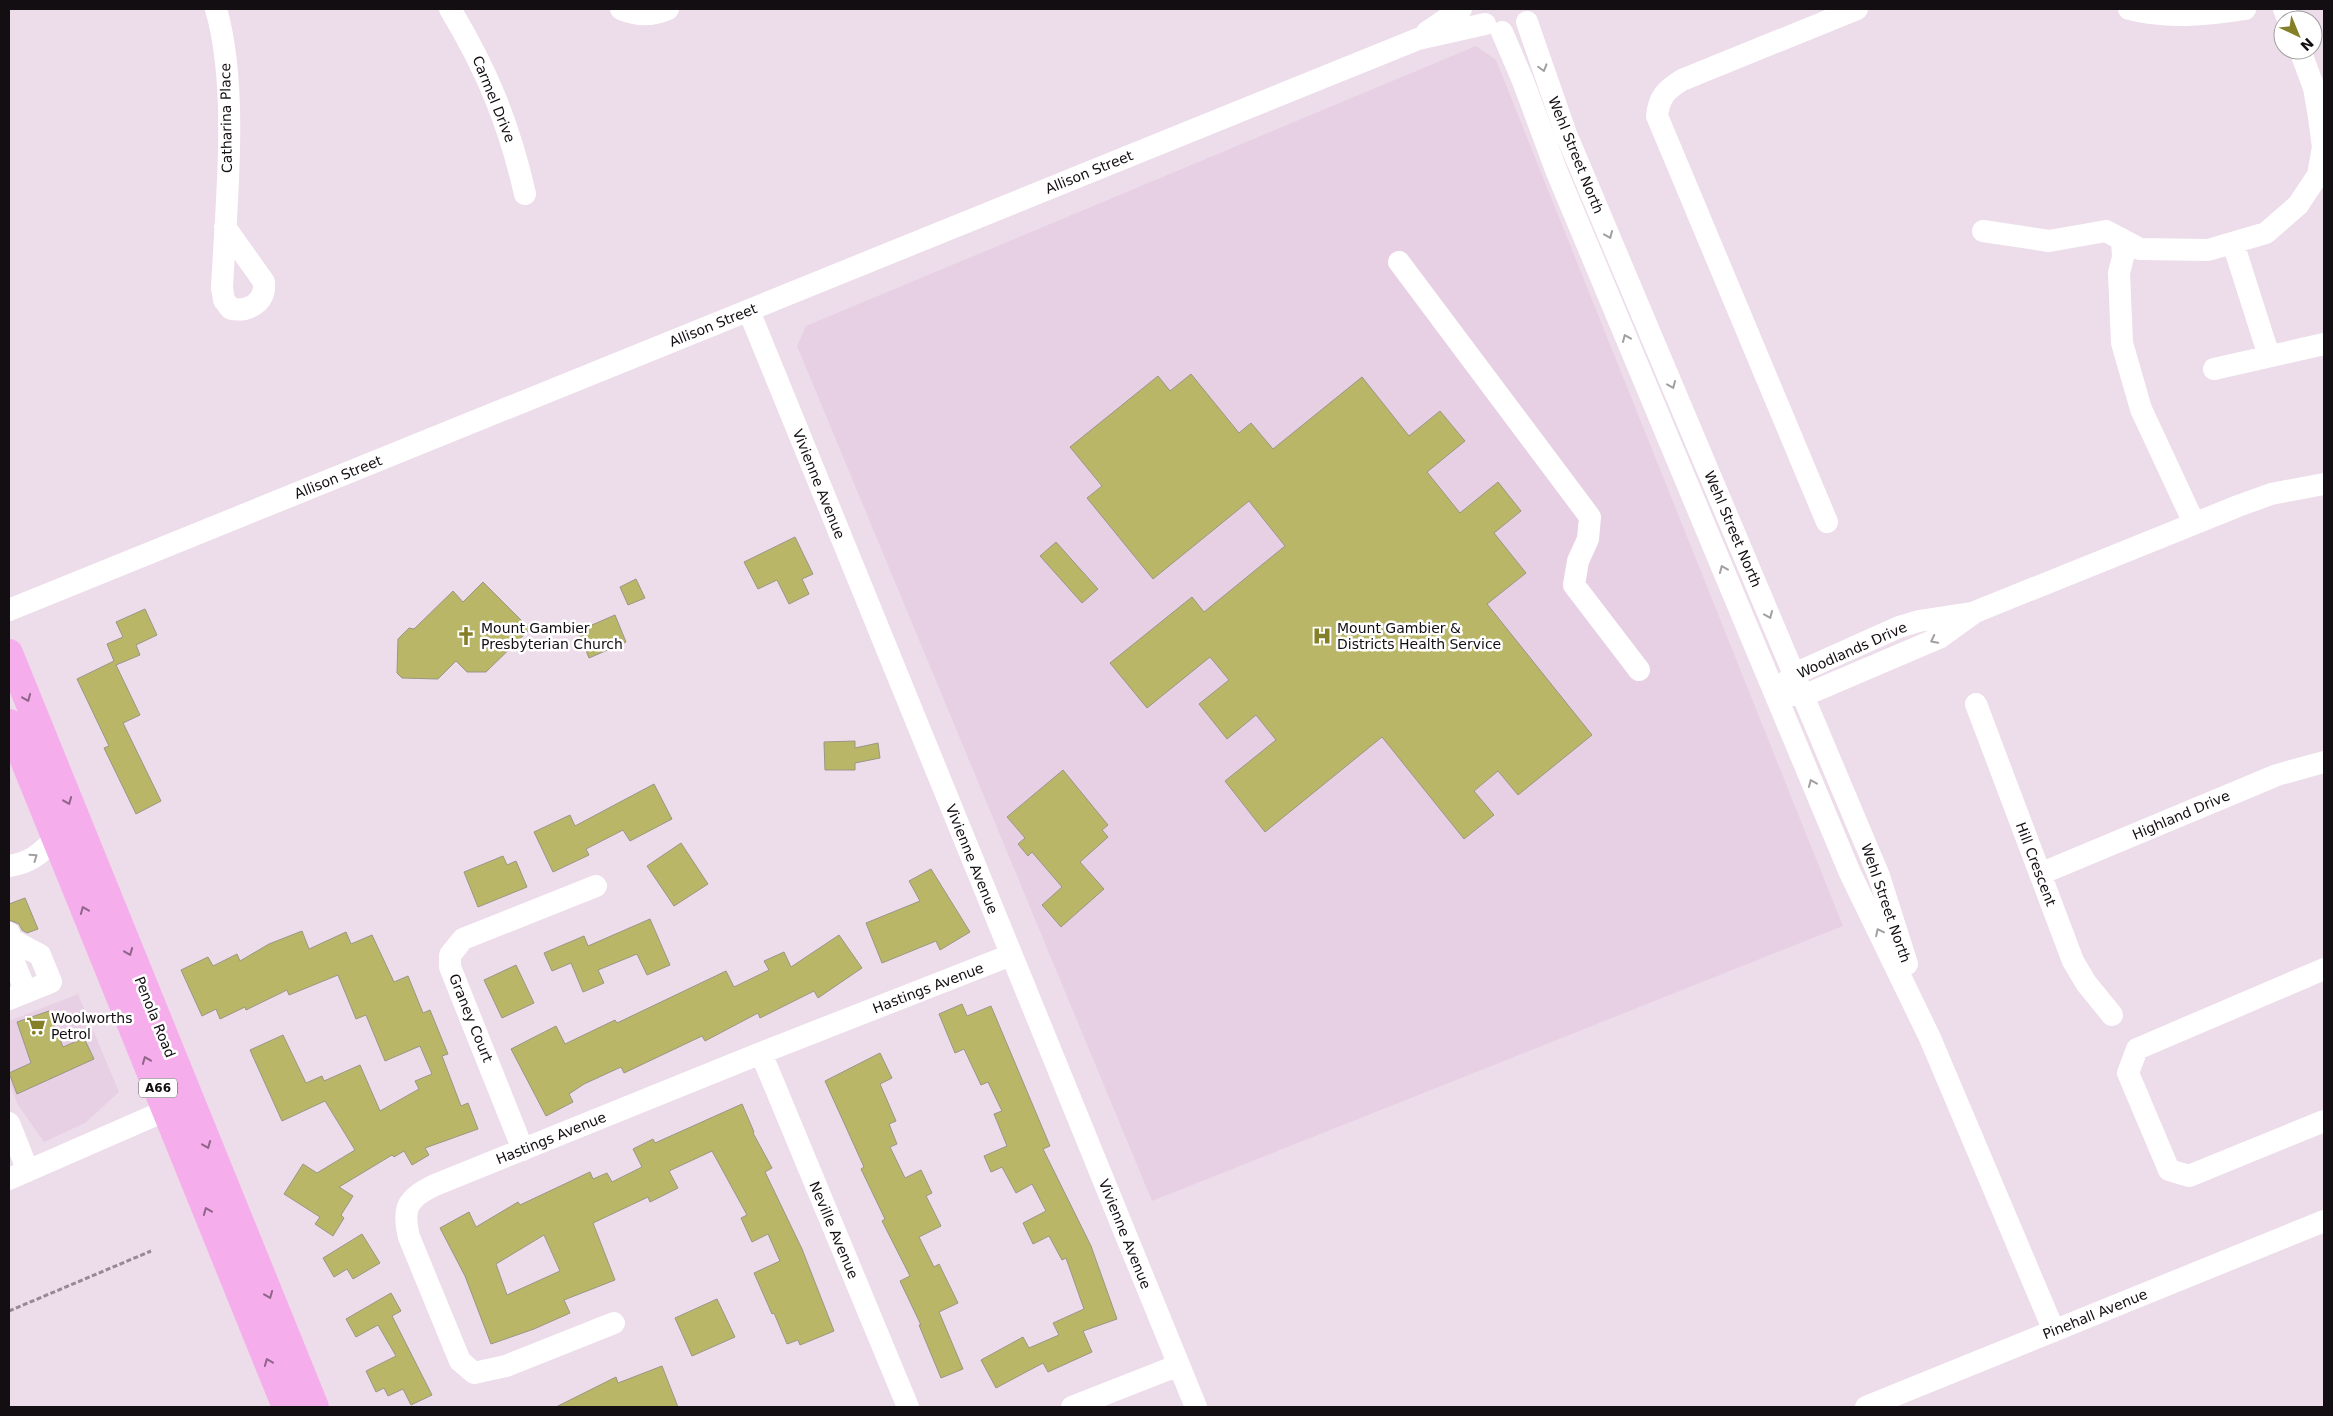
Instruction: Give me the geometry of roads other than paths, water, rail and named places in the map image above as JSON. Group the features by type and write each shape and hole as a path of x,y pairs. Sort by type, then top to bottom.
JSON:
{"highway":[{"name":"Penola Road","path":"9,653 178,1105 286,1407"},
{"name":"Penola Road","path":"9,723 55,840 315,1407"}],"street":[{"name":"Catharina Place","path":"216,9 221,26 227,75 225,228"},
{"name":"Carmel Drive","path":"450,9 482,65 507,124 525,194"},
{"path":"620,9 637,15 658,13 668,9"},
{"name":"Allison Street","path":"1418,39 1461,9"},
{"path":"1827,522 1657,116 1659,102 1666,90 1682,80 1857,9"},
{"path":"2129,9 2160,14 2203,14 2246,9"},
{"name":"Allison Street","path":"9,610 1418,39 1488,22 1517,30 1530,15"},
{"name":"Wehl Street North","path":"1530,15 1566,134 1879,876 1930,1038"},
{"name":"Wehl Street North","path":"1488,22 1523,80 1556,170 1850,873 1930,1038 2054,1330"},
{"path":"1983,231 2049,241 2106,231 2140,249 2208,250 2266,234 2298,205 2321,176 2323,147 2319,117 2314,88 2304,60"},
{"path":"2122,240 2123,258 2119,273 2122,343 2141,409 2194,524"},
{"path":"2233,243 2269,356"},
{"path":"1399,262 1590,518 1588,539 1578,561 1574,585 1639,670"},
{"name":"Vivienne Avenue","path":"749,310 1196,1407"},
{"path":"2214,369 2324,344"},
{"name":"Woodlands Drive","path":"1775,694 1794,674 1900,627 1920,621 1975,612 2271,494 2324,484"},
{"name":"Woodlands Drive","path":"1775,694 1803,696 1939,638 1975,612"},
{"name":"Hill Crescent","path":"1976,704 2073,961 2086,983 2112,1015"},
{"name":"Highland Drive","path":"2040,874 2277,775 2324,762"},
{"path":"9,866 23,864 36,858 55,840"},
{"name":"Graney Court","path":"523,1150 450,967 450,955 464,940 596,886"},
{"path":"10,941 19,992"},
{"name":"Hastings Avenue","path":"614,1323 492,1371 474,1373 460,1361 409,1237 405,1215 407,1207 420,1192 761,1053 1011,956"},
{"path":"2324,969 2137,1048 2128,1073 2169,1170 2189,1176 2324,1121"},
{"name":"Neville Avenue","path":"761,1053 908,1407"},
{"path":"9,1122 18,1175 178,1105"},
{"name":"Pinehall Avenue","path":"1866,1407 2324,1221"},
{"path":"1072,1407 1179,1365"}],"place":[{"name":"Mount Gambier Presbyterian Church","path":"466,636"},
{"name":"Mount Gambier & Districts Health Service","path":"1322,636"},
{"name":"Woolworths Petrol","path":"36,1026"}]}
